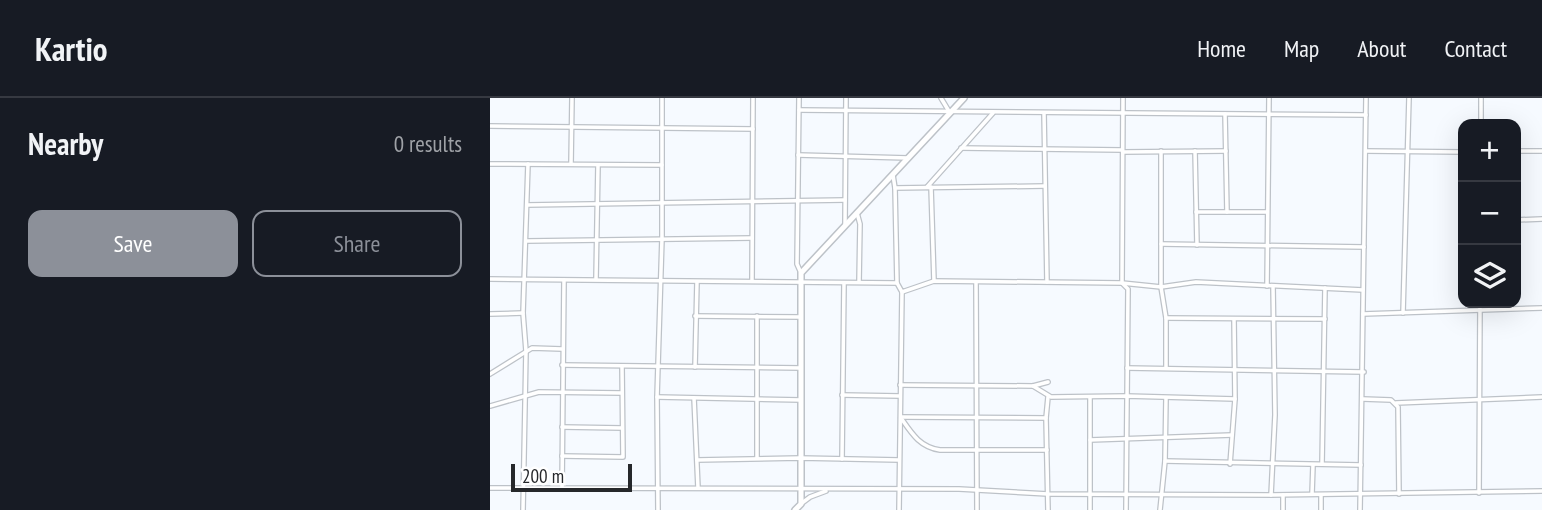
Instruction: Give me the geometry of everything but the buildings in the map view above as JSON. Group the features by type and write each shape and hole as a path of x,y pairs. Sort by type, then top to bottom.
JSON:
{"street":[{"path":"571,164 572,98"},
{"path":"658,510 657,366 662,238 662,98"},
{"path":"752,281 753,98"},
{"path":"799,98 797,264 801,273 801,504"},
{"path":"845,223 846,98"},
{"path":"941,98 950,113"},
{"path":"801,273 964,98"},
{"path":"1122,284 1123,98"},
{"path":"1267,286 1269,98"},
{"path":"1360,510 1366,98"},
{"path":"1403,313 1409,98"},
{"path":"1481,98 1481,119"},
{"path":"799,110 1366,115"},
{"path":"934,281 929,187 993,113"},
{"path":"1044,113 1047,282"},
{"path":"1225,114 1227,212"},
{"path":"490,126 753,129"},
{"path":"961,148 1226,150"},
{"path":"1161,151 1161,286 1166,318 1166,368"},
{"path":"1195,151 1196,245"},
{"path":"1366,151 1458,152"},
{"path":"1521,151 1542,151"},
{"path":"798,155 908,158"},
{"path":"490,163 662,165"},
{"path":"523,510 526,351 523,313 528,164"},
{"path":"596,279 597,165"},
{"path":"893,173 897,283 902,292 899,510"},
{"path":"895,188 1045,186"},
{"path":"527,205 845,200"},
{"path":"856,211 860,224 859,282"},
{"path":"1195,212 1268,212"},
{"path":"1521,220 1542,219"},
{"path":"527,241 752,238"},
{"path":"1161,244 1267,248 1364,247"},
{"path":"490,279 897,283"},
{"path":"562,488 564,279"},
{"path":"902,292 934,281 1161,286 1196,282 1363,290"},
{"path":"695,367 697,282"},
{"path":"976,282 977,510"},
{"path":"842,459 845,283"},
{"path":"1122,284 1128,289 1126,510"},
{"path":"1271,495 1274,434 1273,286"},
{"path":"1322,465 1325,288"},
{"path":"1363,314 1542,309"},
{"path":"1479,494 1480,310"},
{"path":"490,314 523,313"},
{"path":"695,316 801,317"},
{"path":"757,316 757,459"},
{"path":"1166,318 1325,319"},
{"path":"1230,464 1235,399 1234,319"},
{"path":"490,374 532,348 562,349"},
{"path":"562,365 801,368"},
{"path":"562,456 622,457 622,366"},
{"path":"1127,368 1364,372"},
{"path":"900,385 1032,386 1048,382"},
{"path":"1032,386 1048,397 1235,399"},
{"path":"490,406 525,394 622,393"},
{"path":"842,395 900,396"},
{"path":"657,397 801,400"},
{"path":"1048,397 1048,510"},
{"path":"1090,397 1090,510"},
{"path":"1363,400 1391,400 1396,403 1542,397"},
{"path":"694,398 698,488"},
{"path":"1160,510 1165,461 1166,398"},
{"path":"1396,403 1399,494"},
{"path":"900,417 1046,418"},
{"path":"900,417 916,440 927,448 1047,450"},
{"path":"562,428 622,428"},
{"path":"1090,440 1232,435"},
{"path":"697,460 800,457 900,460"},
{"path":"1165,461 1361,465"},
{"path":"1312,495 1313,465"},
{"path":"490,488 959,489 1048,494 1163,495 1479,494 1542,491"},
{"path":"795,510 810,497 832,489"},
{"path":"1283,495 1283,510"},
{"path":"1321,495 1321,510"}]}
